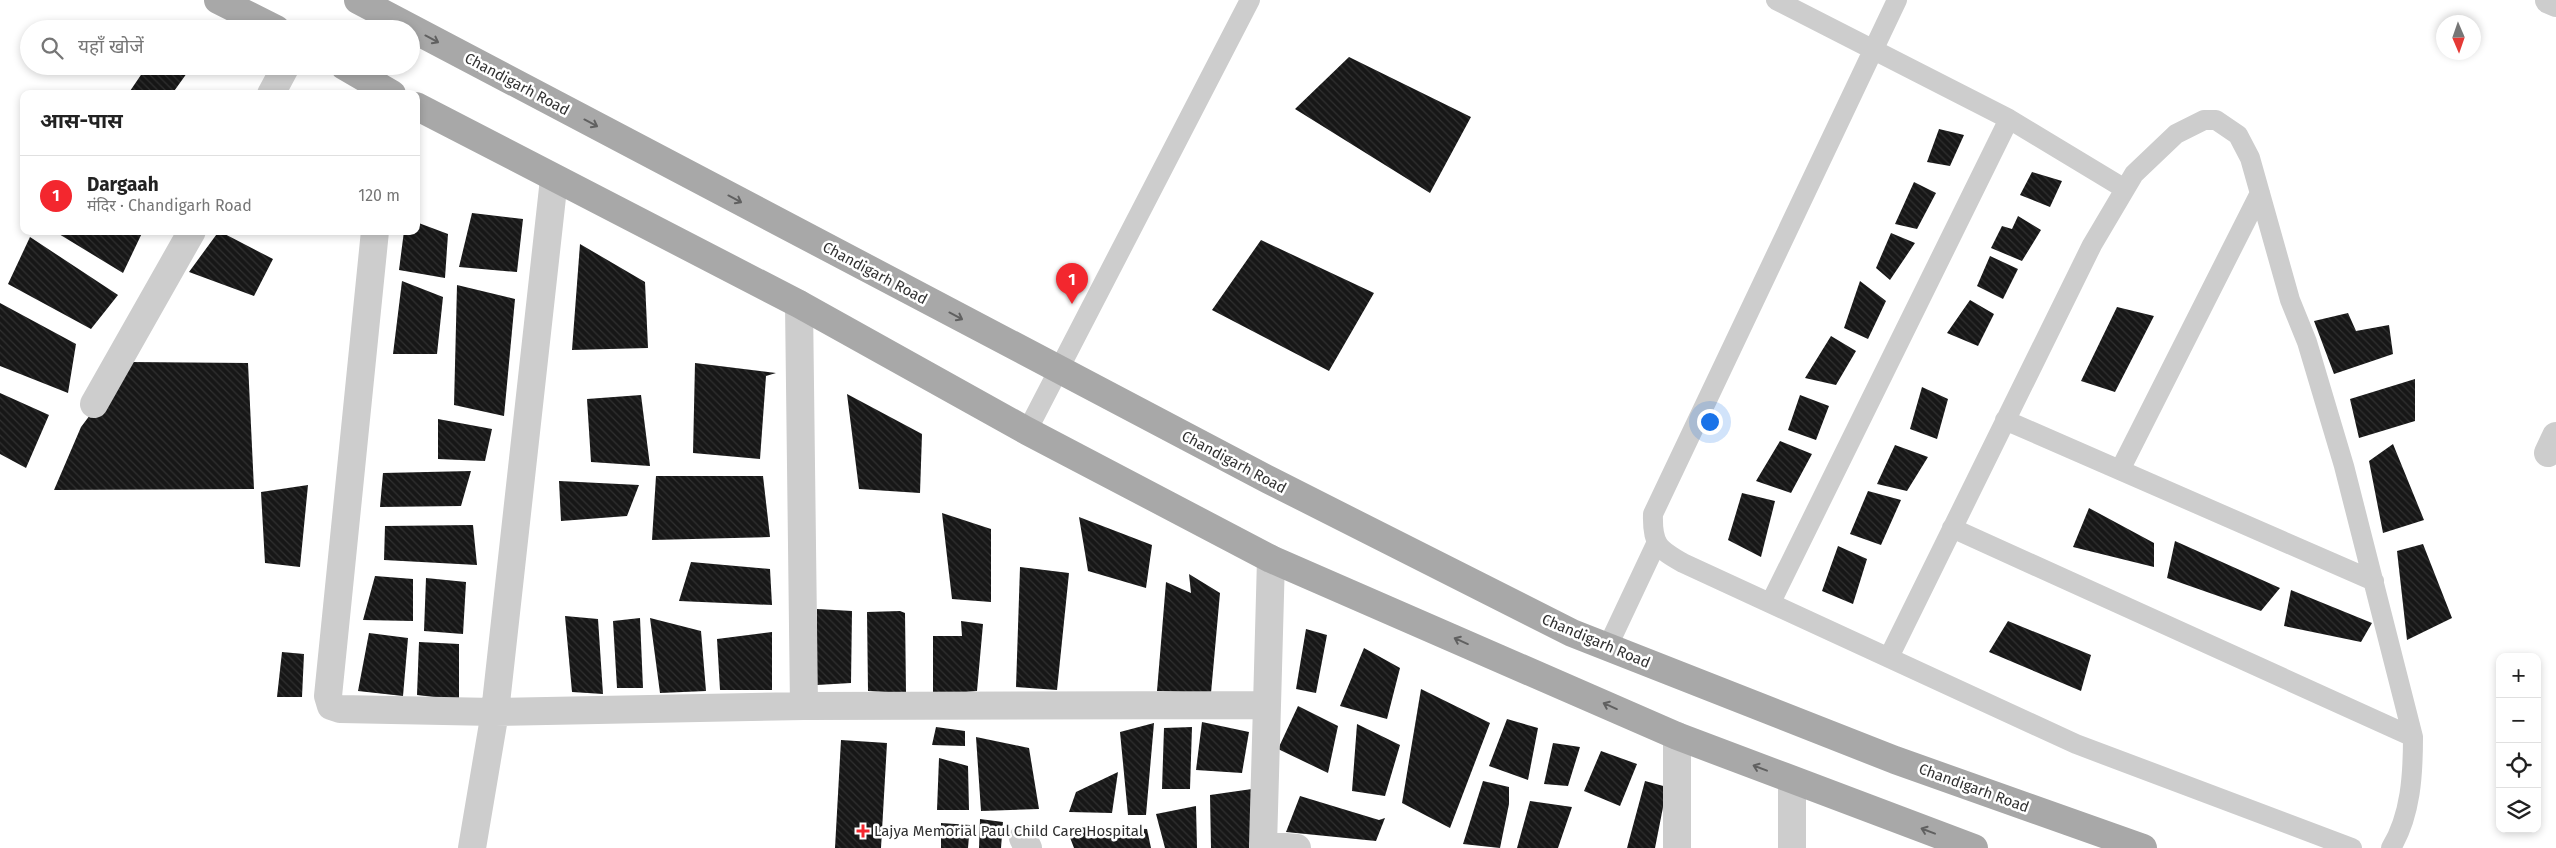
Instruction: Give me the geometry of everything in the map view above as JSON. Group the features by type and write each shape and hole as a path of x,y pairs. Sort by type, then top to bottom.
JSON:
{"main road":[{"path":"218,0 258,20"},
{"name":"Chandigarh Road","path":"358,0 396,20"},
{"name":"Chandigarh Road","path":"420,33 1060,370 1572,634 1895,760 2143,848"},
{"path":"359,75 385,90"},
{"path":"420,108 799,304 1027,431 1271,559 1677,736 1974,848"}],"street":[{"path":"2549,0 2556,3"},
{"path":"273,90 281,75"},
{"path":"472,848 495,712 554,179"},
{"path":"94,404 190,235"},
{"path":"375,235 328,700 331,706 340,709 495,712 804,706 1267,705"},
{"path":"799,304 804,706"},
{"path":"1271,559 1263,847 1297,848"},
{"path":"1677,736 1677,848"},
{"path":"1792,780 1792,848"}],"lane":[{"path":"1027,431 1250,0"},
{"path":"1776,0 2009,119 2125,189"},
{"path":"1897,0 1653,514 1652,529 1656,544 1665,553 1683,563 2076,744 2352,848"},
{"path":"1771,602 2009,119"},
{"path":"1889,657 2092,245 2134,174 2176,134 2204,120 2216,120 2238,134 2250,158 2290,300 2307,342 2341,456 2413,737 2413,782 2397,838 2391,848"},
{"path":"2120,470 2260,193"},
{"path":"2005,420 2374,581"},
{"path":"1952,528 2413,737"},
{"path":"1607,648 1656,544"}],"building":[{"path":"1349,57 1471,117 1430,193 1295,109"},
{"path":"141,75 186,75 175,90 131,90"},
{"path":"1939,129 1964,135 1950,166 1927,162"},
{"path":"2032,172 2062,181 2050,207 2020,195"},
{"path":"1914,182 1936,193 1917,229 1895,224"},
{"path":"472,213 523,219 517,272 459,267"},
{"path":"2018,216 2041,230 2022,261 1991,248 2002,226 2012,229"},
{"path":"420,224 448,234 445,278 399,270 403,235 420,235"},
{"path":"1891,233 1915,243 1890,280 1876,268"},
{"path":"61,235 141,235 123,273"},
{"path":"216,235 227,235 273,259 254,296 189,272"},
{"path":"30,237 118,295 91,329 8,284"},
{"path":"1261,240 1374,293 1329,371 1212,310"},
{"path":"580,244 645,282 648,348 572,350"},
{"path":"1990,256 2018,269 2003,299 1977,286"},
{"path":"402,281 443,297 437,354 393,354"},
{"path":"1860,281 1886,301 1868,339 1844,328"},
{"path":"457,285 515,299 504,416 454,405"},
{"path":"1970,300 1994,314 1978,346 1947,333"},
{"path":"0,303 76,344 68,393 0,366"},
{"path":"2117,307 2154,316 2115,392 2081,381"},
{"path":"2348,313 2356,331 2389,325 2393,354 2334,374 2314,321"},
{"path":"1831,336 1856,351 1836,385 1805,378"},
{"path":"130,362 248,363 254,489 54,490 81,427"},
{"path":"695,363 776,373 766,376 760,459 693,453"},
{"path":"2415,379 2415,421 2359,438 2350,399"},
{"path":"1922,387 1948,399 1937,439 1910,429"},
{"path":"0,393 49,415 26,468 0,454"},
{"path":"847,394 922,434 920,493 859,489"},
{"path":"641,395 650,466 591,462 587,399"},
{"path":"1800,395 1829,406 1816,440 1788,430"},
{"path":"438,419 492,429 485,461 438,459"},
{"path":"1780,441 1812,454 1791,493 1756,481"},
{"path":"2393,444 2424,520 2383,533 2369,461"},
{"path":"1895,445 1928,457 1907,491 1877,484"},
{"path":"471,471 461,506 380,507 383,473"},
{"path":"656,476 763,476 770,537 652,540"},
{"path":"559,481 639,485 627,516 561,521"},
{"path":"308,485 300,567 265,563 261,492"},
{"path":"1868,491 1901,500 1881,545 1850,534"},
{"path":"1742,493 1775,501 1761,557 1728,540"},
{"path":"2089,508 2154,543 2154,567 2073,547"},
{"path":"942,513 991,529 991,602 952,599"},
{"path":"1079,517 1152,545 1146,588 1088,571"},
{"path":"473,525 477,565 384,560 385,526"},
{"path":"2175,541 2280,588 2261,611 2167,578"},
{"path":"2423,544 2452,618 2407,640 2397,551"},
{"path":"1838,546 1867,559 1853,604 1822,591"},
{"path":"691,562 770,569 772,605 679,601"},
{"path":"1020,567 1069,573 1057,690 1016,687"},
{"path":"1189,574 1220,593 1211,693 1157,691 1166,582 1191,593"},
{"path":"375,576 413,579 413,621 363,620"},
{"path":"426,578 466,582 463,634 424,631"},
{"path":"2291,590 2372,623 2361,642 2284,626"},
{"path":"817,609 852,611 851,683 817,685"},
{"path":"900,611 905,613 906,693 868,691 867,612"},
{"path":"565,616 598,619 603,694 572,692"},
{"path":"640,618 643,688 617,688 613,621"},
{"path":"650,618 701,631 706,691 660,693"},
{"path":"961,621 983,624 977,691 933,695 933,636 962,636"},
{"path":"2008,621 2091,655 2081,691 1989,652"},
{"path":"1306,629 1327,635 1316,693 1296,689"},
{"path":"772,632 772,690 720,690 717,639"},
{"path":"369,633 408,638 403,696 358,691"},
{"path":"419,642 459,644 459,700 417,695"},
{"path":"1364,648 1400,668 1387,719 1340,706"},
{"path":"282,652 304,654 302,697 277,697"},
{"path":"1421,689 1490,723 1450,828 1402,803"},
{"path":"1298,706 1338,726 1328,773 1278,749"},
{"path":"1507,719 1538,728 1528,780 1489,766"},
{"path":"1202,722 1249,732 1242,773 1196,770"},
{"path":"1154,723 1146,815 1128,815 1120,732"},
{"path":"1357,724 1400,745 1385,796 1352,791"},
{"path":"936,727 965,731 965,746 932,745"},
{"path":"1192,727 1190,789 1162,789 1164,728"},
{"path":"976,737 1029,748 1039,809 981,811"},
{"path":"841,740 887,743 881,848 835,848"},
{"path":"1553,743 1580,747 1568,786 1544,784"},
{"path":"1601,751 1637,764 1620,806 1584,791"},
{"path":"939,758 968,766 969,810 937,810"},
{"path":"1118,772 1112,813 1069,812 1076,792"},
{"path":"1483,781 1509,787 1509,804 1500,848 1463,844"},
{"path":"1645,781 1667,787 1655,848 1627,848"},
{"path":"1252,789 1251,848 1211,848 1210,795"},
{"path":"1300,796 1379,820 1385,818 1376,841 1286,832"},
{"path":"1530,801 1572,807 1558,848 1517,848"},
{"path":"1196,806 1197,848 1165,848 1156,814"},
{"path":"980,819 1003,822 1001,848 979,848"},
{"path":"941,823 970,825 968,848 941,848"},
{"path":"1066,827 1147,829 1151,848 1074,848"}],"place":[{"name":"Dargaah","path":"1072,304"},
{"name":"Lajya Memorial Paul Child Care Hospital","path":"863,831"}]}
